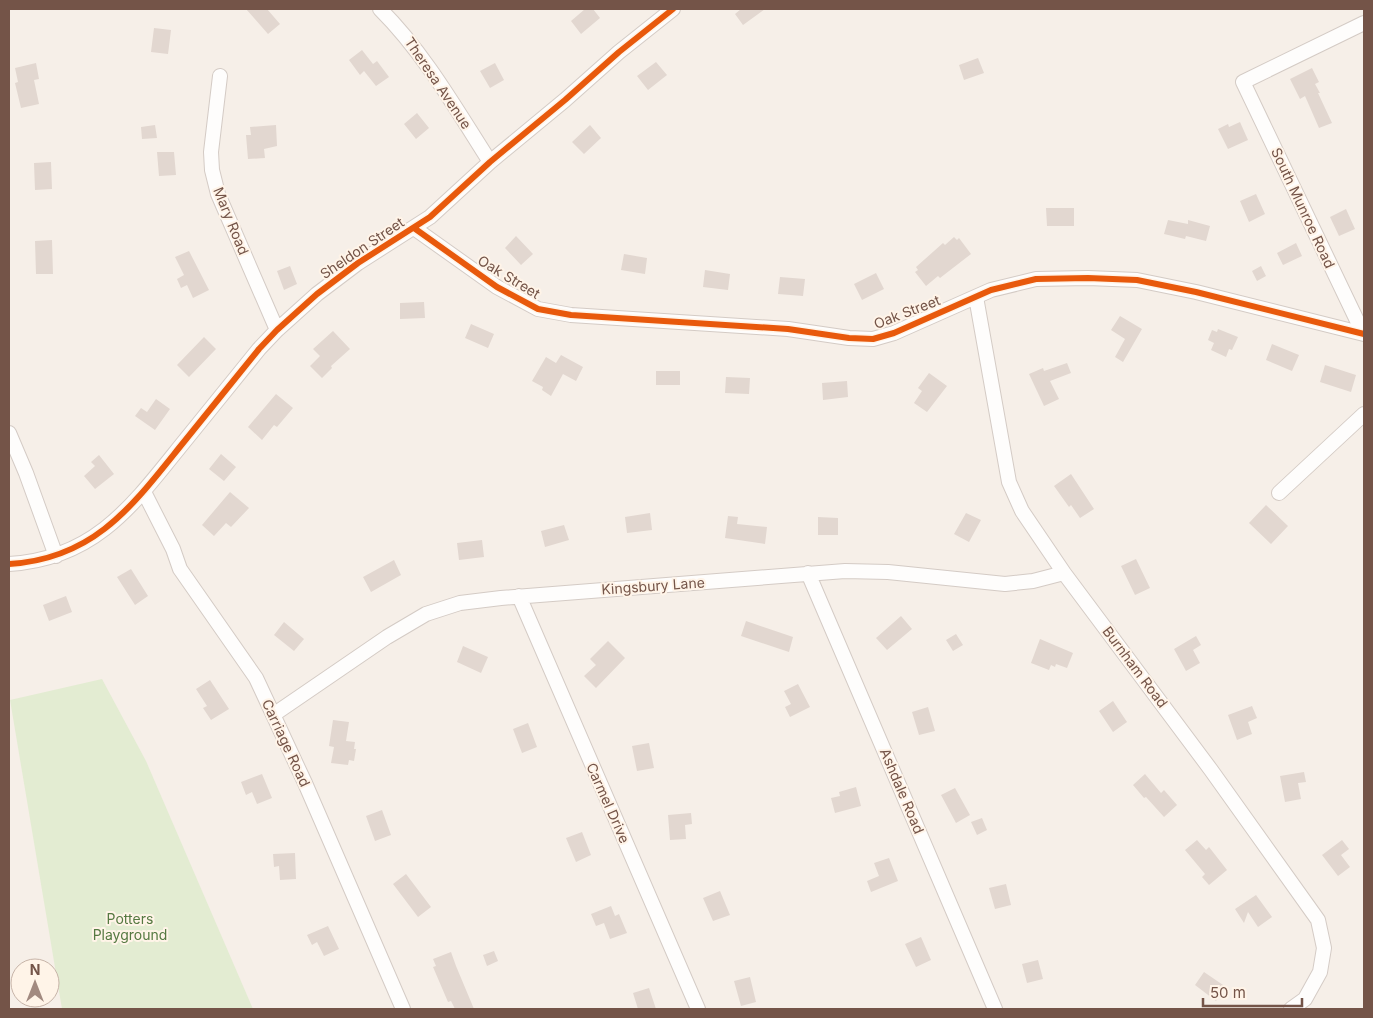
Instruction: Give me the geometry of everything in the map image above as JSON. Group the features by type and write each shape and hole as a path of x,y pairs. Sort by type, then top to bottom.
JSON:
{"street":[{"name":"Theresa Avenue","path":"380,9 397,26 426,62 490,162"},
{"name":"Sheldon Street","path":"9,564 56,556 74,549 108,528 144,492 259,349 277,330 317,294 358,263 430,217 490,162 619,52 673,9"},
{"name":"South Munroe Road","path":"1364,23 1243,82 1364,334"},
{"name":"Mary Road","path":"220,76 211,152 212,170 218,194 277,330"},
{"name":"Oak Street","path":"414,228 498,287 538,309 571,316 788,329 849,338 873,338 894,333 991,290 1036,279 1088,278 1137,280 1196,292 1364,334"},
{"name":"Burnham Road","path":"976,297 1009,482 1022,511 1064,573 1205,762 1318,920 1324,948 1320,972 1305,999 1291,1009"},
{"path":"1279,494 1364,414"},
{"path":"9,433 26,473 56,556"},
{"name":"Carriage Road","path":"144,492 173,549 180,569 256,678 305,783 403,1009"},
{"name":"Kingsbury Lane","path":"273,715 387,637 426,614 460,603 518,596 845,570 888,572 1004,584 1033,581 1064,573"},
{"name":"Ashdale Road","path":"808,573 995,1009"},
{"name":"Carmel Drive","path":"518,596 698,1009"}],"green space":[{"name":"Potters Playground","path":"102,679 146,761 253,1009 62,1009 60,997 60,958 53,958 10,700"}],"building":[{"path":"246,9 267,9 280,24 268,34"},
{"path":"585,9 593,9 600,18 581,34 571,21"},
{"path":"741,9 765,9 743,25 735,14"},
{"path":"154,28 171,30 168,54 151,52"},
{"path":"362,50 373,64 377,61 389,77 376,86 364,71 360,75 349,60"},
{"path":"978,58 984,73 964,80 959,65"},
{"path":"656,62 667,75 648,90 637,76"},
{"path":"36,63 39,79 34,80 39,104 21,108 15,83 18,82 15,68"},
{"path":"495,63 504,80 490,88 480,71"},
{"path":"1312,68 1319,82 1315,84 1320,93 1318,93 1332,123 1319,128 1305,96 1300,99 1290,79"},
{"path":"417,113 429,128 416,139 404,124"},
{"path":"1240,122 1248,140 1228,149 1218,129 1228,124 1229,127"},
{"path":"155,125 157,138 142,139 141,127"},
{"path":"276,125 277,146 264,149 265,158 248,159 246,135 251,135 250,127"},
{"path":"590,125 601,138 584,154 572,142"},
{"path":"157,152 174,152 176,175 159,176"},
{"path":"51,162 52,189 35,190 34,163"},
{"path":"1256,194 1265,214 1249,222 1240,201"},
{"path":"1046,208 1074,208 1074,226 1047,226"},
{"path":"1346,209 1355,229 1339,236 1330,217"},
{"path":"1168,220 1188,224 1188,220 1210,226 1206,241 1186,236 1185,239 1164,234"},
{"path":"516,236 533,254 521,265 505,248"},
{"path":"954,237 957,240 959,238 971,254 940,278 938,276 926,286 915,272 918,270 916,267 943,243 945,245"},
{"path":"52,240 53,274 36,274 35,241"},
{"path":"1296,243 1302,256 1283,265 1277,253"},
{"path":"189,251 209,290 193,298 187,285 181,288 177,279 184,275 175,257"},
{"path":"624,254 647,258 645,274 621,270"},
{"path":"290,266 297,284 284,290 277,271"},
{"path":"1261,266 1266,276 1257,281 1252,271"},
{"path":"705,270 730,274 728,290 703,287"},
{"path":"876,273 884,289 862,300 854,284"},
{"path":"780,277 805,279 803,296 778,294"},
{"path":"424,302 425,318 400,319 400,303"},
{"path":"1120,316 1142,329 1123,362 1115,357 1125,339 1111,330"},
{"path":"471,324 494,334 488,348 465,338"},
{"path":"1218,329 1238,337 1232,350 1229,349 1226,357 1211,350 1214,343 1208,340 1212,330 1217,332"},
{"path":"333,331 350,349 331,366 332,368 322,378 310,366 320,356 313,349"},
{"path":"204,337 216,349 189,377 177,365"},
{"path":"1272,344 1299,355 1292,371 1266,360"},
{"path":"561,355 583,367 576,381 563,374 551,396 542,390 543,387 532,381 546,357 556,363"},
{"path":"1067,363 1071,373 1050,381 1059,399 1044,406 1029,374 1043,368 1044,371"},
{"path":"1325,365 1356,375 1351,392 1320,382"},
{"path":"656,371 680,371 680,385 656,385"},
{"path":"929,373 947,386 927,412 914,403 922,391 918,388"},
{"path":"726,377 750,378 749,394 725,393"},
{"path":"847,381 848,397 823,400 822,383"},
{"path":"276,394 293,408 277,427 274,425 262,440 248,427"},
{"path":"156,399 170,409 155,430 135,416 141,408 147,412"},
{"path":"221,454 236,467 224,481 209,469"},
{"path":"99,455 114,474 95,489 84,476 95,466 91,462"},
{"path":"1071,474 1094,509 1080,518 1071,505 1069,507 1054,486"},
{"path":"230,492 249,508 231,527 226,523 214,536 202,525"},
{"path":"1266,505 1288,526 1271,544 1249,523"},
{"path":"650,513 652,530 627,533 625,517"},
{"path":"966,513 981,520 969,542 954,534"},
{"path":"728,516 738,517 737,524 767,527 765,544 725,538"},
{"path":"818,517 838,518 838,535 818,535"},
{"path":"564,525 569,540 545,547 541,531"},
{"path":"482,540 484,557 459,560 457,543"},
{"path":"1136,559 1150,588 1135,595 1121,566"},
{"path":"394,560 401,575 371,592 363,577"},
{"path":"131,569 148,596 135,605 117,577"},
{"path":"66,596 72,612 49,621 43,605"},
{"path":"901,616 912,629 887,650 876,638"},
{"path":"746,621 793,637 789,652 741,636"},
{"path":"284,622 304,639 294,651 274,635"},
{"path":"956,634 963,645 953,651 946,640"},
{"path":"1196,636 1201,645 1193,650 1200,663 1186,671 1174,649"},
{"path":"1040,639 1073,653 1067,668 1056,664 1055,667 1051,665 1049,670 1031,663"},
{"path":"608,641 625,658 596,688 584,676 596,665 590,659"},
{"path":"463,646 488,657 481,673 457,662"},
{"path":"210,680 229,709 211,720 203,708 207,706 196,689"},
{"path":"798,684 810,707 790,717 785,707 791,704 784,691"},
{"path":"1113,701 1127,722 1113,732 1099,711"},
{"path":"1252,706 1257,718 1248,722 1252,734 1237,740 1228,715"},
{"path":"928,707 935,731 919,735 912,712"},
{"path":"333,720 349,722 346,741 355,742 354,749 356,749 354,761 349,760 348,765 331,763 334,747 329,746"},
{"path":"528,723 537,747 522,753 513,729"},
{"path":"649,743 654,768 637,771 632,746"},
{"path":"1304,772 1306,782 1298,783 1301,799 1285,802 1280,776"},
{"path":"262,774 272,798 257,804 252,792 246,795 241,782"},
{"path":"1145,774 1161,793 1164,790 1177,805 1164,817 1133,785"},
{"path":"856,787 861,806 835,813 831,798 840,796 839,792"},
{"path":"955,788 970,815 956,823 941,795"},
{"path":"382,810 391,835 375,841 366,816"},
{"path":"691,813 692,824 685,825 686,839 670,840 668,815"},
{"path":"982,818 987,830 977,835 971,822"},
{"path":"582,832 591,855 576,862 566,838"},
{"path":"1197,840 1206,850 1209,847 1227,870 1209,885 1202,877 1205,874 1185,850"},
{"path":"1342,840 1349,849 1341,855 1350,867 1338,876 1322,855"},
{"path":"295,853 296,879 280,880 279,866 274,867 273,854"},
{"path":"889,858 898,881 871,892 867,881 879,876 874,863"},
{"path":"406,874 431,907 418,917 393,884"},
{"path":"1006,884 1011,905 995,909 989,888"},
{"path":"720,891 730,915 713,921 703,898"},
{"path":"1256,895 1272,917 1258,927 1248,912 1244,923 1235,909"},
{"path":"611,906 615,916 619,914 627,933 610,939 604,923 596,926 591,914"},
{"path":"328,926 339,949 324,956 317,942 312,945 307,935"},
{"path":"921,937 931,960 916,967 905,944"},
{"path":"494,951 498,961 487,966 483,955"},
{"path":"451,952 474,1009 455,1009 451,1001 448,1002 433,967 436,966 433,959"},
{"path":"1038,960 1043,979 1027,983 1022,964"},
{"path":"1204,972 1226,987 1216,1001 1195,985"},
{"path":"750,977 756,1002 741,1006 734,981"},
{"path":"649,988 656,1009 638,1009 633,993"}],"cycle path":[{"path":"9,564 39,560 65,552 89,540 110,525 147,487 259,349 277,330 317,294 358,263 430,217 490,162 619,52 673,9"},
{"path":"414,228 497,287 538,309 571,315 788,329 849,338 873,339 894,333 991,290 1036,279 1088,278 1137,280 1196,292 1364,334"}]}
